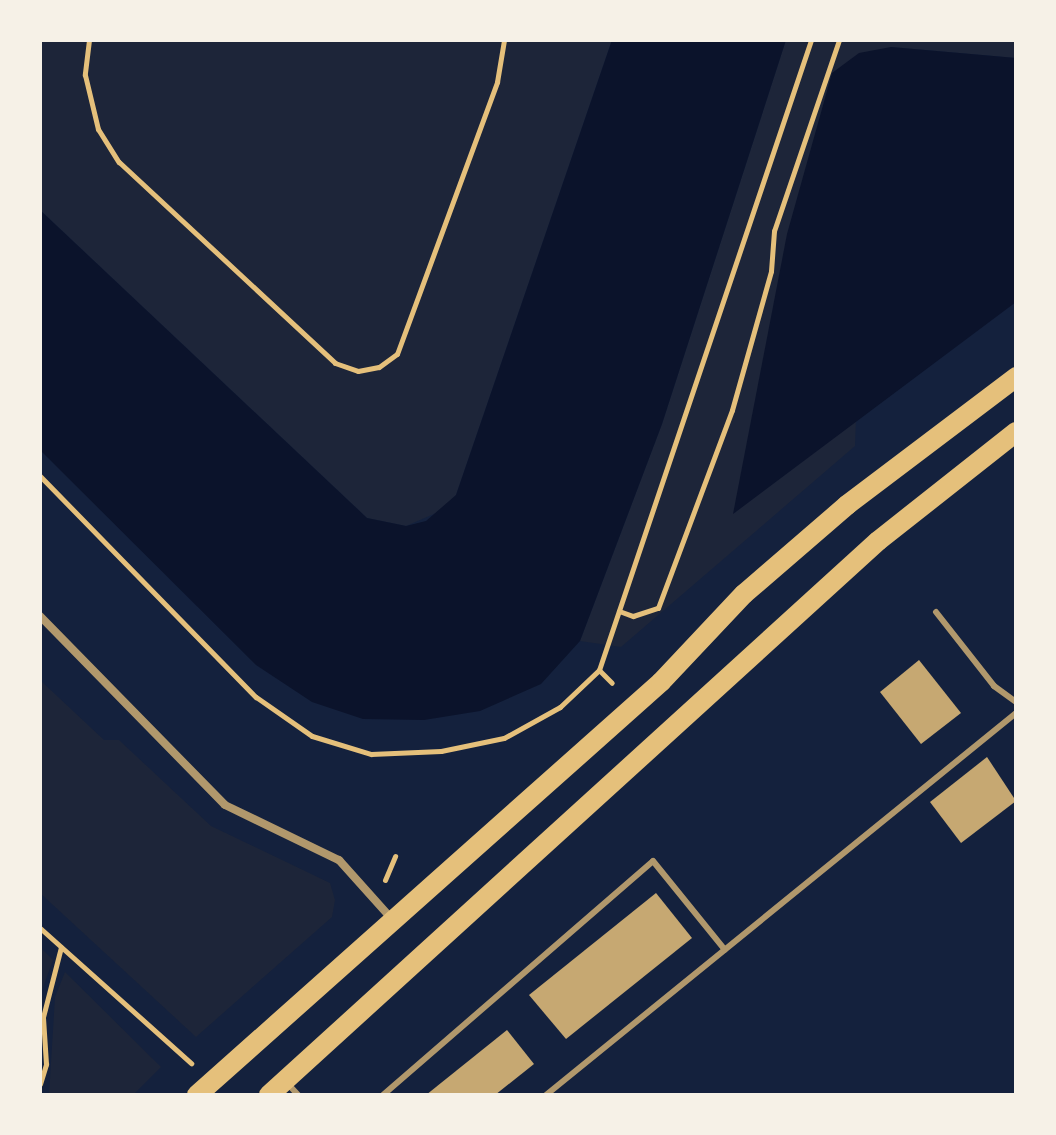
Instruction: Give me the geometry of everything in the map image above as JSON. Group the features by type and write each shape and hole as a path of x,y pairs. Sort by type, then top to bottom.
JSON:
{"main road":[{"path":"197,1095 661,682 744,594 847,505 1016,377"},
{"path":"269,1095 291,1088 878,541 1016,432"}],"street":[{"path":"40,616 225,805 339,860 392,919"}],"lane":[{"path":"936,612 994,686 1016,702"},
{"path":"546,1095 1016,713"},
{"path":"383,1095 653,861 725,950"}],"path":[{"path":"89,40 85,75 98,129 119,162 335,363 358,371 379,367 397,354 497,82 504,40"},
{"path":"40,476 256,697 312,736 371,754 441,751 504,738 560,707 599,670 811,40"},
{"path":"619,611 633,616 658,608 732,410 771,271 774,231 839,40"},
{"path":"599,670 612,683"},
{"path":"40,928 193,1065"},
{"path":"40,1084 43,1017 61,947"}],"shaded area":[{"path":"40,40 612,40 456,495 443,510 406,526 367,518 40,210"},
{"path":"612,40 786,40 662,424 580,641 541,684 480,711 424,720 363,719 312,702 256,665 40,450 40,210 367,518 406,526 426,521 456,495"},
{"path":"786,40 1016,40 1016,58 891,47 734,513 856,420 855,446 621,647 580,641 662,424"},
{"path":"891,47 1016,58 1016,302 733,514 787,234 832,73 859,53"},
{"path":"40,680 104,740 119,740 211,826 330,883 335,900 332,917 196,1037 40,893"},
{"path":"40,947 53,960 40,996"},
{"path":"65,972 161,1067 133,1095 49,1095 55,997"}],"building":[{"path":"919,660 961,713 921,744 880,692"},
{"path":"987,757 1016,801 961,843 930,802"},
{"path":"656,893 692,938 566,1039 529,995"},
{"path":"507,1030 534,1064 495,1095 426,1095"}]}
